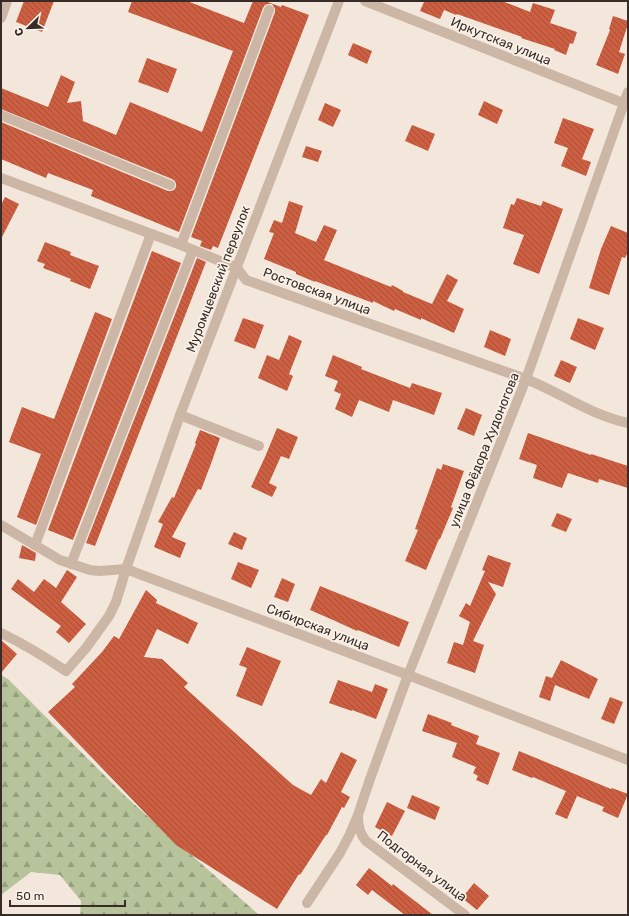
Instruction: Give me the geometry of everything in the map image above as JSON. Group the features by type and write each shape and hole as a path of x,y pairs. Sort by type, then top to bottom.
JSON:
{"street":[{"path":"1,18 7,1"},
{"name":"Муромцевский переулок","path":"1,634 44,656 66,671 86,648 109,616 116,602 126,569 180,415 339,1"},
{"name":"Иркутская улица","path":"365,1 626,105"},
{"path":"181,245 269,10"},
{"name":"улица Фёдора Худоногова","path":"307,902 340,853 358,815 408,675 526,379 626,105 628,92"},
{"path":"1,114 170,185"},
{"name":"Ростовская улица","path":"1,178 181,245 237,268 246,280 526,379 543,386 590,411 605,417 628,423"},
{"path":"35,545 151,234"},
{"path":"71,564 193,250"},
{"path":"180,415 259,446"},
{"name":"Сибирская улица","path":"1,525 60,560 90,570 99,571 126,569 408,675 628,760"},
{"name":"Подгорная улица","path":"358,815 358,826 362,837 366,841 465,915"}],"green space":[{"path":"1,675 8,679 126,797 259,915 80,915 81,901 60,875 31,872 1,895"}],"building":[{"path":"24,1 54,1 42,32 16,22"},
{"path":"132,1 187,1 244,23 253,1 265,1 281,7 282,5 309,15 218,248 213,246 211,250 200,246 202,241 191,237 275,12 272,4 265,5 263,8 179,232 91,196 93,190 48,173 46,178 1,159 1,122 168,191 174,190 176,184 172,179 1,109 1,88 48,107 61,75 75,82 67,103 81,101 83,121 116,135 130,102 202,132 233,51 128,12"},
{"path":"423,1 502,1 530,12 533,3 555,10 550,23 577,32 573,44 570,43 566,55 554,50 555,49 444,10 440,19 420,11 424,2"},
{"path":"613,16 628,21 619,52 625,54 618,74 596,65 610,30"},
{"path":"353,43 372,51 367,64 348,55"},
{"path":"147,58 177,69 168,93 138,82"},
{"path":"484,101 503,110 497,124 478,115"},
{"path":"325,103 341,110 333,127 318,120"},
{"path":"563,118 594,129 582,159 591,162 586,176 561,166 568,148 554,143"},
{"path":"412,125 435,134 428,151 405,141"},
{"path":"306,146 322,151 318,162 302,157"},
{"path":"5,197 19,204 1,239 1,205"},
{"path":"517,198 541,206 543,201 563,209 539,274 513,264 524,235 503,228 511,204 514,205"},
{"path":"289,201 303,206 295,233 316,242 324,225 337,230 324,260 391,287 392,285 403,292 432,304 447,274 458,280 447,301 464,309 454,333 421,318 421,320 395,309 394,311 373,301 373,303 315,282 296,274 296,272 264,259 274,233 269,232 274,220 282,223"},
{"path":"611,226 628,233 628,252 625,258 622,257 609,295 589,288 601,249"},
{"path":"45,242 71,252 70,255 99,266 90,289 70,281 71,279 43,268 45,264 37,261"},
{"path":"152,251 181,263 73,540 48,530"},
{"path":"197,258 206,262 95,546 86,543"},
{"path":"95,312 112,319 36,525 17,517 41,454 9,442 22,407 54,419"},
{"path":"243,318 264,325 255,349 234,341"},
{"path":"578,318 604,328 595,350 570,339"},
{"path":"490,330 511,339 505,356 484,347"},
{"path":"289,335 302,341 289,374 293,376 287,391 258,378 267,355 279,360"},
{"path":"333,355 362,367 361,369 410,388 412,383 442,393 434,415 393,400 389,412 359,400 352,417 335,409 341,394 334,391 338,381 325,376"},
{"path":"561,360 577,367 570,383 554,376"},
{"path":"466,408 482,415 474,436 457,429"},
{"path":"277,428 298,437 289,459 281,456 269,483 277,487 272,497 251,487"},
{"path":"200,430 220,438 201,490 198,489 172,537 186,543 180,558 154,547 163,524 158,522 172,497 174,498 196,444 195,443"},
{"path":"528,433 628,466 628,488 599,479 598,483 568,473 562,488 533,478 537,465 519,459"},
{"path":"443,464 464,471 451,507 453,508 426,570 405,561 418,530 415,529 437,468 441,470"},
{"path":"557,513 572,519 566,532 551,526"},
{"path":"234,532 247,538 242,550 228,544"},
{"path":"22,545 36,553 35,561 19,558"},
{"path":"488,555 511,563 503,587 488,582 496,594 473,641 484,645 475,673 447,663 454,642 463,645 470,622 459,616 466,603 470,606 485,571 482,570"},
{"path":"238,562 259,570 251,588 231,579"},
{"path":"67,570 77,577 61,602 86,624 69,643 56,632 61,626 11,589 18,579 34,592 44,579 56,588"},
{"path":"282,578 295,584 288,602 274,597"},
{"path":"320,586 409,622 399,647 358,630 357,631 310,610"},
{"path":"146,590 157,600 156,603 198,623 188,644 157,629 144,657 162,659 188,683 184,687 293,785 311,795 321,779 326,783 341,752 357,760 341,792 350,797 344,808 342,807 327,835 300,875 299,874 277,909 176,845 48,712 75,687 72,684 102,652 114,636 119,639"},
{"path":"1,640 17,654 1,673"},
{"path":"247,647 281,661 262,706 236,696 247,668 239,665"},
{"path":"561,660 598,679 589,699 555,685 550,701 539,697 546,676 552,678"},
{"path":"338,680 372,692 375,684 388,689 376,719 329,703"},
{"path":"610,697 623,702 614,724 601,719"},
{"path":"428,714 452,723 451,725 479,736 476,744 500,753 488,785 476,780 478,776 473,773 476,767 452,757 457,743 422,731"},
{"path":"519,751 611,789 612,788 628,794 618,818 602,811 604,807 577,796 567,819 555,814 566,791 512,770"},
{"path":"412,795 440,807 435,820 407,808"},
{"path":"387,802 405,811 392,836 375,827"},
{"path":"369,868 392,886 393,884 433,915 405,915 372,890 368,895 356,885"},
{"path":"474,883 489,896 477,910 462,898"}]}
